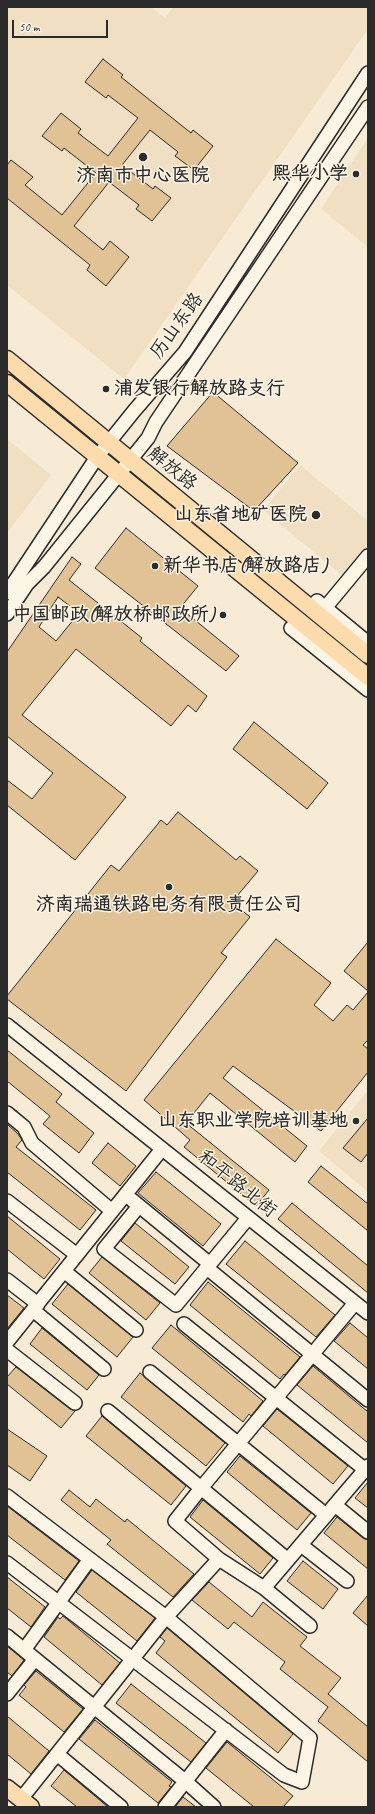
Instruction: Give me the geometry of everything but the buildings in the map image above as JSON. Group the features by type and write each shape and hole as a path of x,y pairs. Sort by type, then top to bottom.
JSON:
{"main road":[{"name":"解放路","path":"10,355 30,380 368,655"},
{"name":"解放路","path":"7,383 14,395 97,457 368,677"},
{"path":"295,596 321,604"},
{"path":"285,609 291,628"},
{"path":"7,1788 26,1803"}],"street":[{"name":"历山东路","path":"7,593 97,457 185,352 368,73"},
{"name":"历山东路","path":"7,614 27,584 44,567 148,438 156,422 368,107"},
{"path":"368,556 321,604 368,643"},
{"path":"291,628 368,690"},
{"name":"和平路北街","path":"7,1025 368,1313"},
{"path":"7,1113 24,1127 32,1143 112,1211"},
{"path":"7,1342 162,1149"},
{"path":"126,1195 312,1355 368,1400"},
{"path":"7,1201 77,1255"},
{"path":"139,1206 104,1248 176,1305 248,1218"},
{"path":"64,1271 136,1330"},
{"path":"7,1280 104,1369"},
{"path":"310,1626 264,1588 219,1559 175,1521 202,1486 355,1303"},
{"path":"184,1324 275,1399 367,1469 334,1505 264,1588"},
{"path":"7,1350 75,1402"},
{"path":"150,1372 326,1516"},
{"path":"108,1411 202,1486 288,1560"},
{"path":"7,1496 166,1617 310,1738 302,1782 284,1775 7,1562"},
{"path":"334,1505 368,1532"},
{"path":"301,1545 347,1581"},
{"path":"24,1650 58,1601 90,1559"},
{"path":"26,1803 58,1754 133,1658 166,1617 219,1559"},
{"path":"7,1636 185,1781 214,1807"},
{"path":"7,1694 34,1658"},
{"path":"165,1807 226,1730"},
{"path":"58,1754 121,1807"}],"shaded area":[{"name":"济南市中心医院","path":"7,7 151,7 165,18 173,7 368,7 368,29 124,379 7,285"},
{"name":"熙华小学","path":"368,138 368,247 321,209"},
{"path":"7,439 51,475 7,533"},
{"name":"山东省地矿医院","path":"300,465 368,521 368,545 343,576 263,510"},
{"name":"山东职业学院培训基地","path":"368,1090 368,1192 319,1151"}],"place":[{"name":"济南市中心医院","path":"143,157"},
{"name":"熙华小学","path":"356,174"},
{"name":"浦发银行解放路支行","path":"106,389"},
{"name":"山东省地矿医院","path":"316,515"},
{"name":"新华书店(解放路店)","path":"155,566"},
{"name":"中国邮政(解放桥邮政所)","path":"223,615"},
{"name":"济南瑞通铁路电务有限责任公司","path":"169,887"},
{"name":"山东职业学院培训基地","path":"356,1121"}]}
